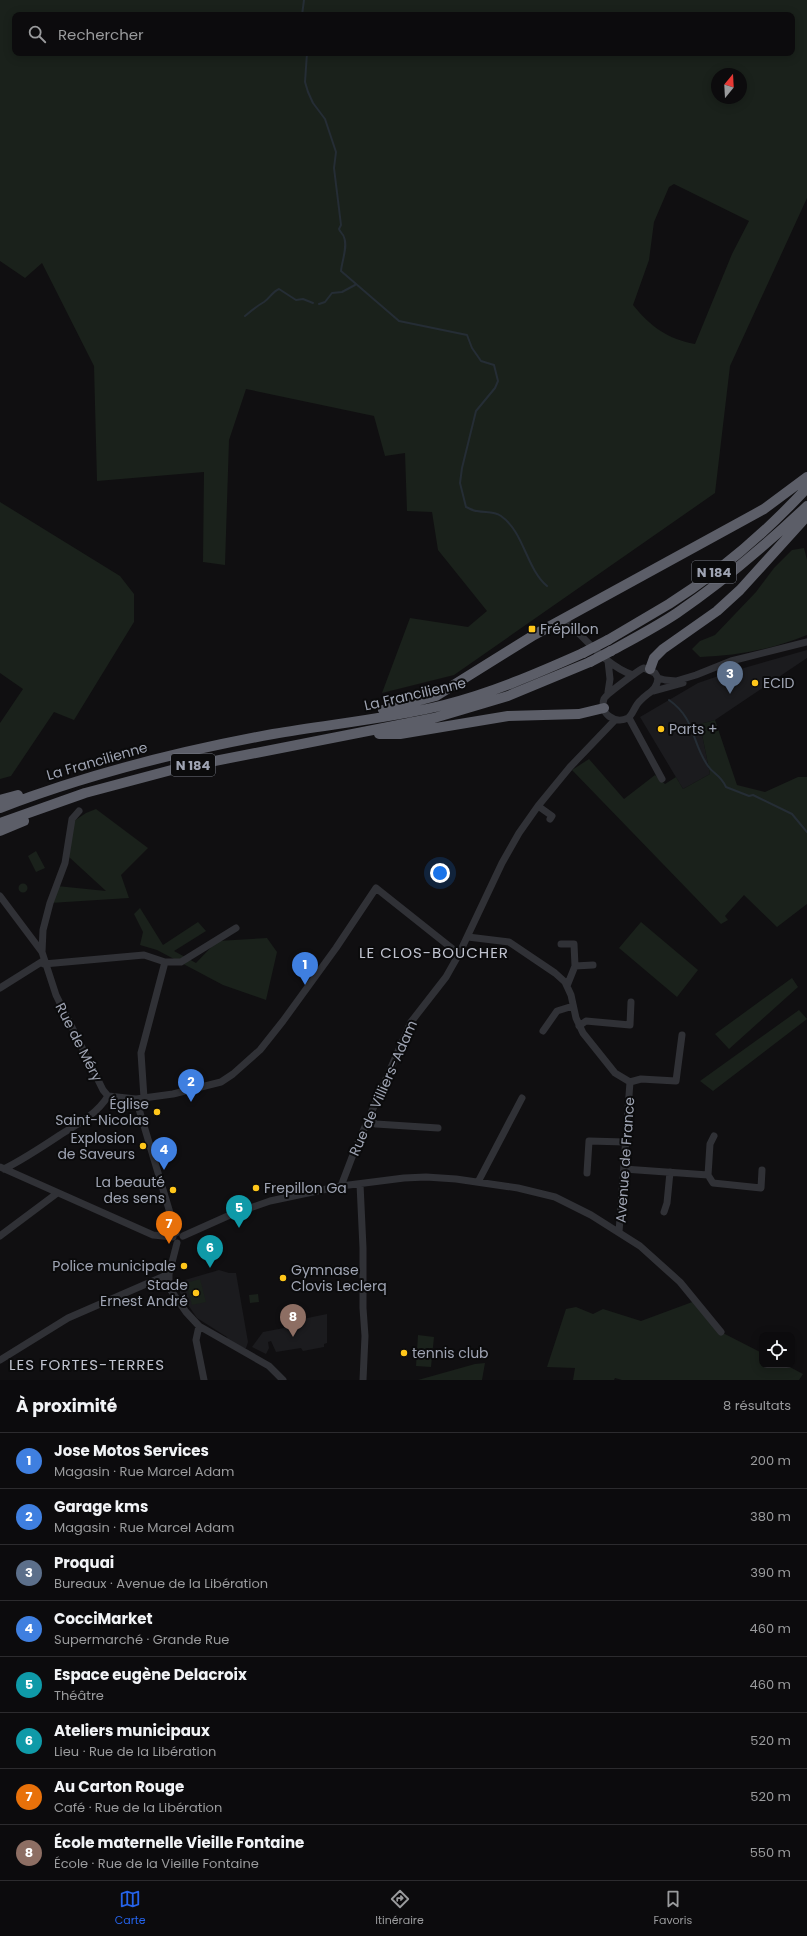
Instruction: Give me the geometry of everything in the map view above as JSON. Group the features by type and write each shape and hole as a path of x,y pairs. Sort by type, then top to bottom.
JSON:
{"highway":[{"path":"343,724 362,715 436,696 466,678 507,650 764,509 807,477"},
{"name":"La Francilienne","path":"0,808 30,796 178,753 273,734 343,724 444,705 518,681 583,653 669,604 708,577 747,546 784,512 807,488"},
{"name":"La Francilienne","path":"0,823 85,794 179,768 434,718 508,696 590,662 609,656 676,614 718,584 768,543 807,506"},
{"path":"650,669 654,658 663,649 717,611 740,590 807,516"},
{"path":"353,735 400,734 508,716 605,712"},
{"path":"0,800 23,794 30,796"},
{"path":"0,831 32,817 37,811"}],"street":[{"path":"564,618 609,656 623,672 633,675"},
{"path":"658,678 676,681 731,661 807,642"},
{"path":"605,729 604,698 608,692 610,678 609,656"},
{"path":"608,692 624,684 639,669 644,668 650,669 656,673 658,678 654,691"},
{"path":"629,718 640,700 654,691 681,684 696,675"},
{"path":"605,712 615,720 629,718"},
{"path":"629,718 662,779"},
{"name":"Rue de Villiers-Adam","path":"341,1186 411,1022 446,977 460,954 502,863 538,806 605,729 615,720"},
{"path":"538,806 552,816 550,819"},
{"name":"Rue de Méry","path":"80,811 72,819 65,863 50,902 43,930 42,952 44,963 58,1001 103,1090 108,1096 136,1100"},
{"path":"283,1380 269,1366 199,1326 186,1312 170,1289 169,1274 177,1237 136,1100 173,1094 222,1082 249,1060 260,1050 283,1021 336,948 376,888 460,954"},
{"path":"0,896 3,906 42,952"},
{"path":"0,988 44,963 144,955 165,962 181,962 236,928"},
{"name":"Avenue de France","path":"468,937 509,942 555,973 567,986 579,1026 583,1033 615,1073 630,1082 619,1232"},
{"path":"561,944 574,944 575,966 567,986"},
{"path":"144,1098 141,1053 165,962"},
{"path":"575,966 593,965"},
{"path":"579,1026 586,1021 630,1025 632,1002"},
{"path":"543,1031 557,1011 573,1006"},
{"path":"630,1082 641,1079 676,1081 682,1035"},
{"path":"2,1168 46,1146 80,1123 103,1104 108,1096"},
{"path":"478,1182 522,1098"},
{"path":"368,1120 376,1124 438,1128"},
{"path":"714,1136 710,1144 708,1175 713,1183 761,1188 762,1170"},
{"path":"587,1173 589,1141 625,1142"},
{"path":"2,1168 56,1194 153,1235 177,1237 230,1215 270,1201 341,1186 404,1178 426,1177 478,1182 518,1188 555,1197 619,1232 640,1246 680,1282 721,1332"},
{"path":"624,1169 708,1175"},
{"path":"664,1212 668,1203 670,1172"},
{"path":"360,1184 364,1248 363,1308 366,1336 364,1380"},
{"path":"0,1236 56,1194"},
{"path":"0,1360 68,1318 169,1274"},
{"path":"199,1326 196,1340 204,1380"}],"shaded area":[{"path":"0,0 807,0 807,198 730,366 715,493 454,675 382,693 410,618 468,627 487,611 438,550 432,512 407,511 405,453 385,456 374,416 246,389 229,440 225,565 203,562 204,472 97,481 94,366 42,263 25,278 0,261","holes":["674,184 749,221 732,254 695,344 676,339 660,330 646,319 633,305 649,260 654,222 669,187"]},
{"path":"0,502 120,576 134,594 134,622 74,720 54,712 11,776 0,779 0,723 23,689 0,673"},
{"path":"804,548 807,560 807,635 768,648 728,655 700,657 692,649 700,641 715,635 756,592 774,568 792,550"},
{"path":"807,650 807,658 715,720 700,724 710,774 683,789 640,717 698,683 730,672"},
{"path":"715,720 737,785 765,792 798,777 807,777 807,904 777,927 744,895 725,916 728,920 721,924 572,770 589,759 624,799 655,775 665,784 676,777 683,789 710,774 700,724"},
{"path":"96,809 148,848 121,875 129,898 50,903 57,886 106,891 69,857 74,821 86,813"},
{"path":"36,851 45,868 36,872 28,856"},
{"path":"21,884 25,884 27,888 25,892 21,892 19,890 19,886"},
{"path":"140,908 163,945 198,922 206,931 174,951 196,963 217,941 267,938 277,952 266,1000 223,985 157,950 140,945 143,932 134,914"},
{"path":"641,922 698,970 677,997 619,948"},
{"path":"792,978 798,987 729,1049 715,1034"},
{"path":"799,1010 807,1019 713,1091 700,1081"},
{"path":"219,1270 229,1273 236,1273 248,1342 246,1348 228,1340 227,1337 197,1318 180,1293 178,1282"},
{"name":"Stade Ernest André","path":"200,1279 206,1302 192,1305 186,1283"},
{"path":"258,1294 259,1302 250,1303 249,1295"},
{"path":"695,1301 721,1332 759,1351 759,1368 792,1368 803,1374 799,1380 622,1380 615,1378 614,1380 573,1380 575,1368 547,1367 566,1309 576,1307 593,1314 603,1309 641,1321"},
{"path":"327,1314 327,1343 324,1344 324,1347 303,1351 301,1348 276,1352 271,1341 268,1342 269,1348 266,1354 252,1347 263,1332 284,1328 283,1323"},
{"path":"418,1335 434,1337 431,1367 416,1366"},
{"path":"485,1363 482,1380 418,1380 475,1364"}],"waterway":[{"path":"302,12 304,0"},
{"path":"307,56 305,82 308,92 313,103 325,119 336,152 334,168 341,225 339,229 345,241 341,271 399,321 467,335 472,348 481,361 494,365 498,381 495,388 476,411 462,468 460,483 466,507 476,511 498,514 509,523 520,540 534,570 547,586"},
{"path":"319,304 325,302 332,293 342,292 355,285"},
{"path":"245,316 279,289 296,300 303,299 313,303"},
{"path":"669,700 678,707 684,715 689,723 703,757 710,769 722,780 726,787 749,796 753,795 792,814 807,832"}],"place":[{"name":"Frépillon","path":"532,629"},
{"name":"ECID","path":"755,683"},
{"name":"Proquai","path":"730,694"},
{"name":"Parts +","path":"661,729"},
{"name":"Jose Motos Services","path":"305,985"},
{"name":"Garage kms","path":"191,1102"},
{"name":"Église Saint-Nicolas","path":"157,1112"},
{"name":"Explosion de Saveurs","path":"143,1146"},
{"name":"CocciMarket","path":"164,1170"},
{"name":"Frepillon Ga","path":"256,1188"},
{"name":"La beauté des sens","path":"173,1190"},
{"name":"Espace eugène Delacroix","path":"239,1228"},
{"name":"Au Carton Rouge","path":"169,1244"},
{"name":"Police municipale","path":"184,1266"},
{"name":"Ateliers municipaux","path":"210,1268"},
{"name":"Gymnase Clovis Leclerq","path":"283,1278"},
{"name":"Stade Ernest André","path":"196,1293"},
{"name":"École maternelle Vieille Fontaine","path":"293,1337"},
{"name":"tennis club","path":"404,1353"}],"district":[{"name":"LE CLOS-BOUCHER","path":"434,952"},
{"name":"LES FORTES-TERRES","path":"87,1364"}]}
